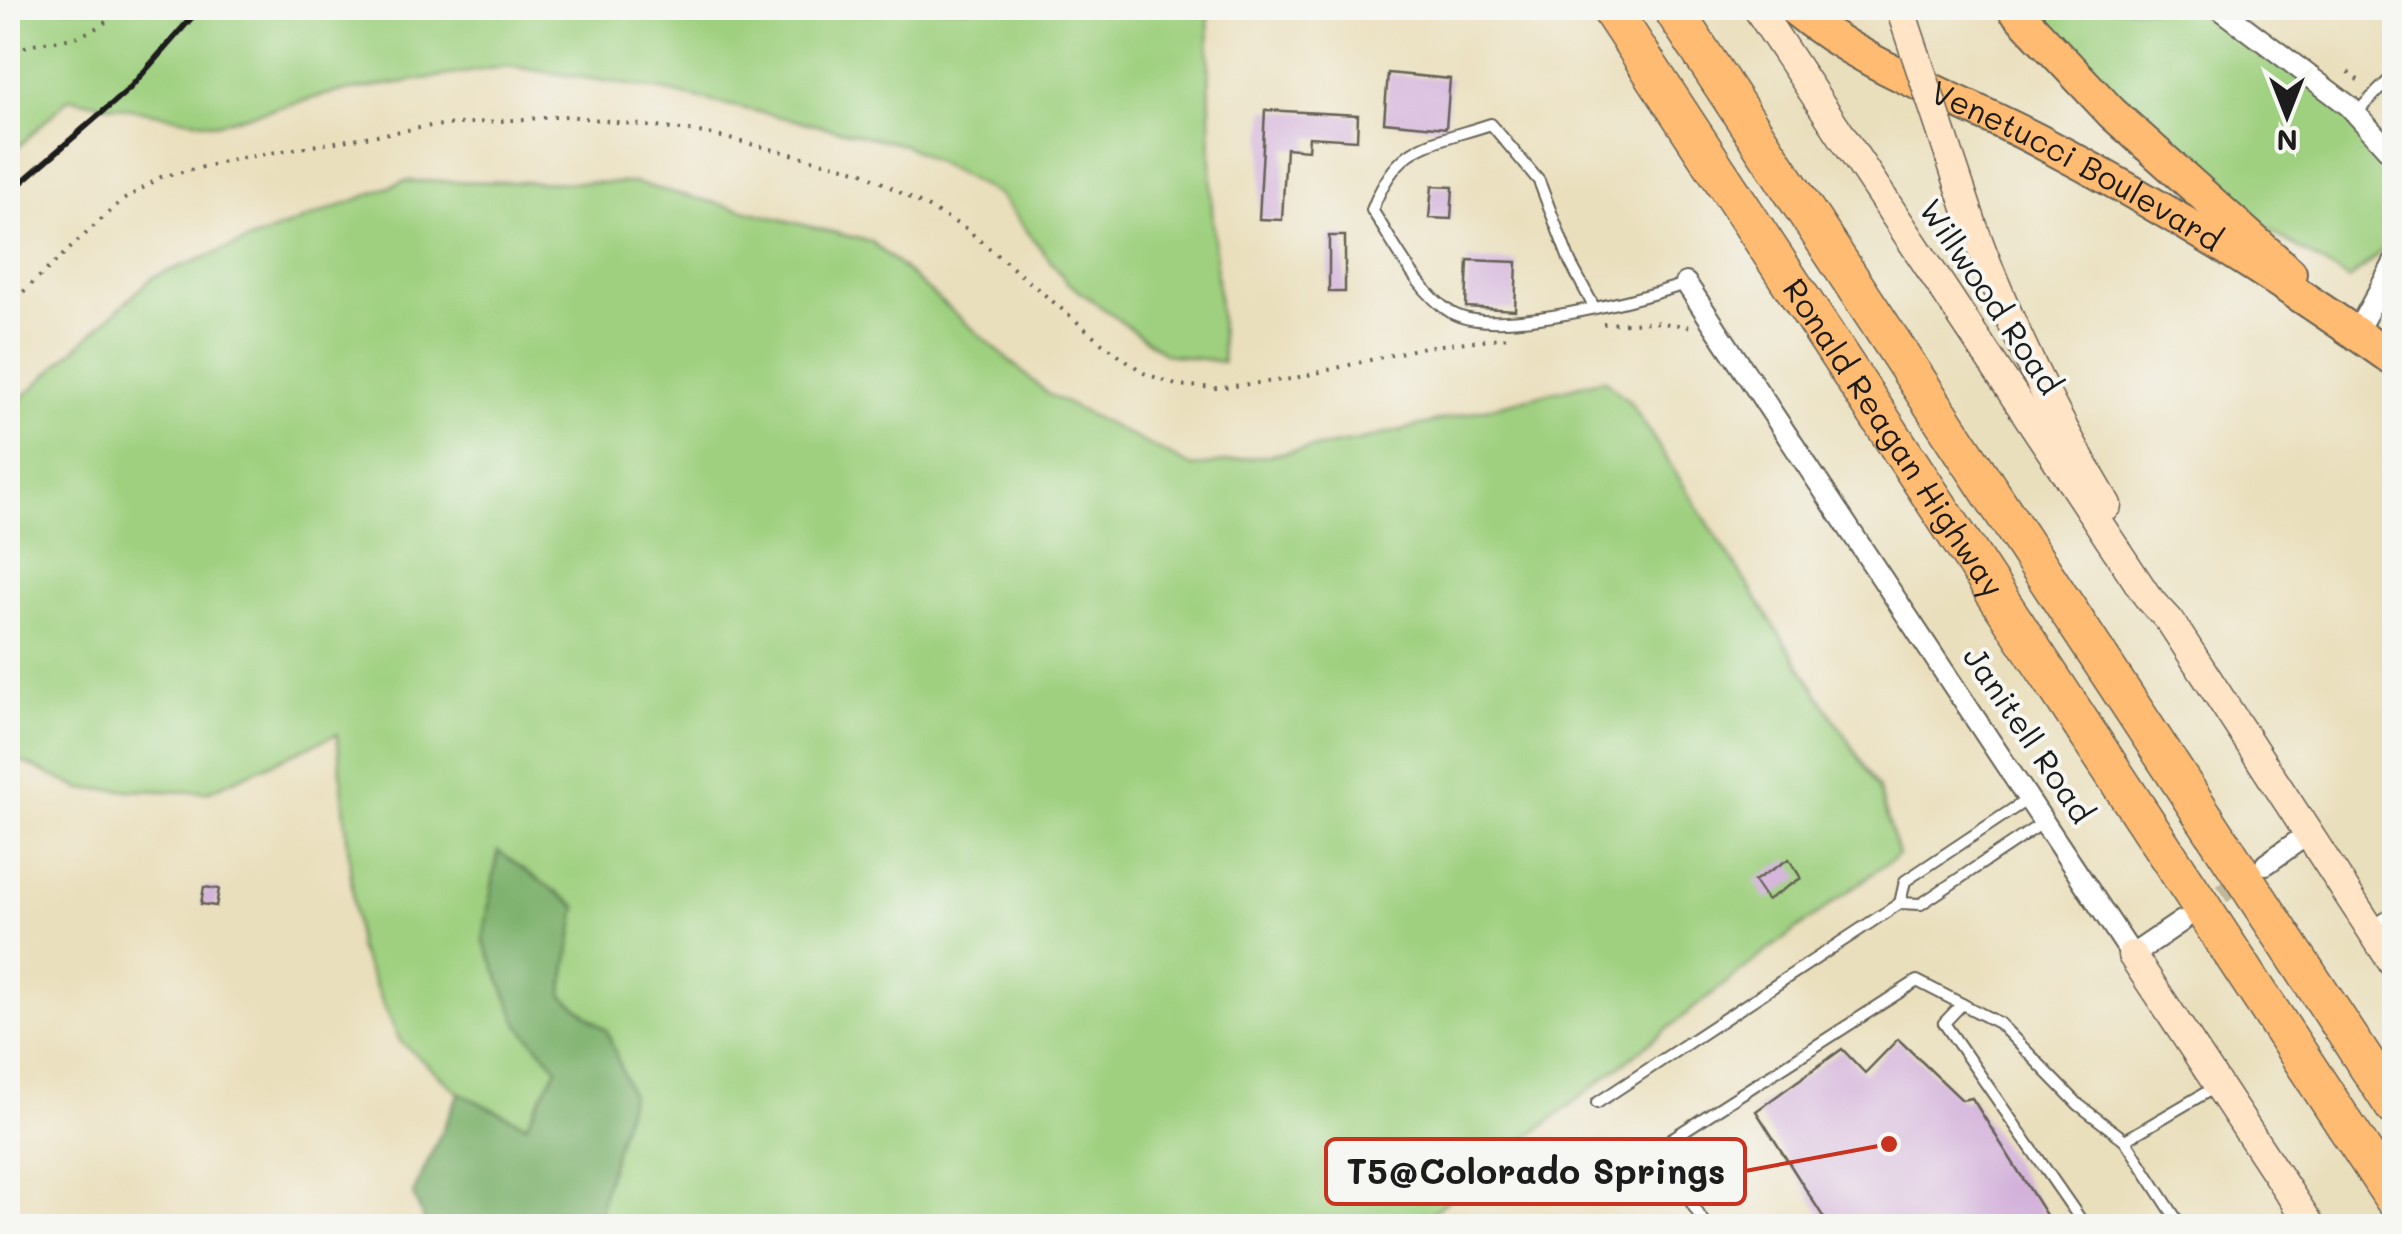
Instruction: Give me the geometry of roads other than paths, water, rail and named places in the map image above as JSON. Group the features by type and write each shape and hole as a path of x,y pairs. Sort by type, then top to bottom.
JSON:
{"highway":[{"name":"Ronald Reagan Highway","path":"1610,8 2394,1198"},
{"name":"Ronald Reagan Highway","path":"1672,8 2394,1106"}],"main road":[{"name":"Venetucci Boulevard","path":"1793,8 1870,62 2030,136 2130,188 2394,360"},
{"name":"Venetucci Boulevard","path":"2013,8 2112,112 2356,333"}],"street":[{"name":"Willwood Road","path":"1756,8 2147,596 2170,621 2394,965"},
{"name":"Willwood Road","path":"1900,8 1993,282 2073,447 2156,588 2170,621"},
{"path":"2220,8 2356,112 2394,156"},
{"path":"2356,333 2394,263"},
{"name":"Janitell Road","path":"1686,283 2311,1226"},
{"path":"2266,864 2309,834"},
{"path":"2132,956 2182,922"}],"lane":[{"path":"2356,112 2394,75"},
{"path":"1594,307 1570,262 1539,180 1491,124 1409,151 1385,175 1372,210 1433,298 1455,315 1498,321 1594,307 1686,283"},
{"path":"1900,903 1904,881 2028,799"},
{"path":"1596,1103 1900,903 1921,904 2044,822"},
{"path":"2370,928 2394,912"},
{"path":"1706,1226 1657,1148 1917,981 2000,1023 2079,1105 2125,1140 2182,1226"},
{"path":"1962,1004 1944,1023 2085,1226"},
{"path":"2125,1140 2218,1086"}],"tunnel":[{"path":"2197,911 2252,873"}],"railway":[{"path":"8,194 129,89 200,8"}],"place":[{"name":"T5@Colorado Springs","path":"1889,1144"}]}
